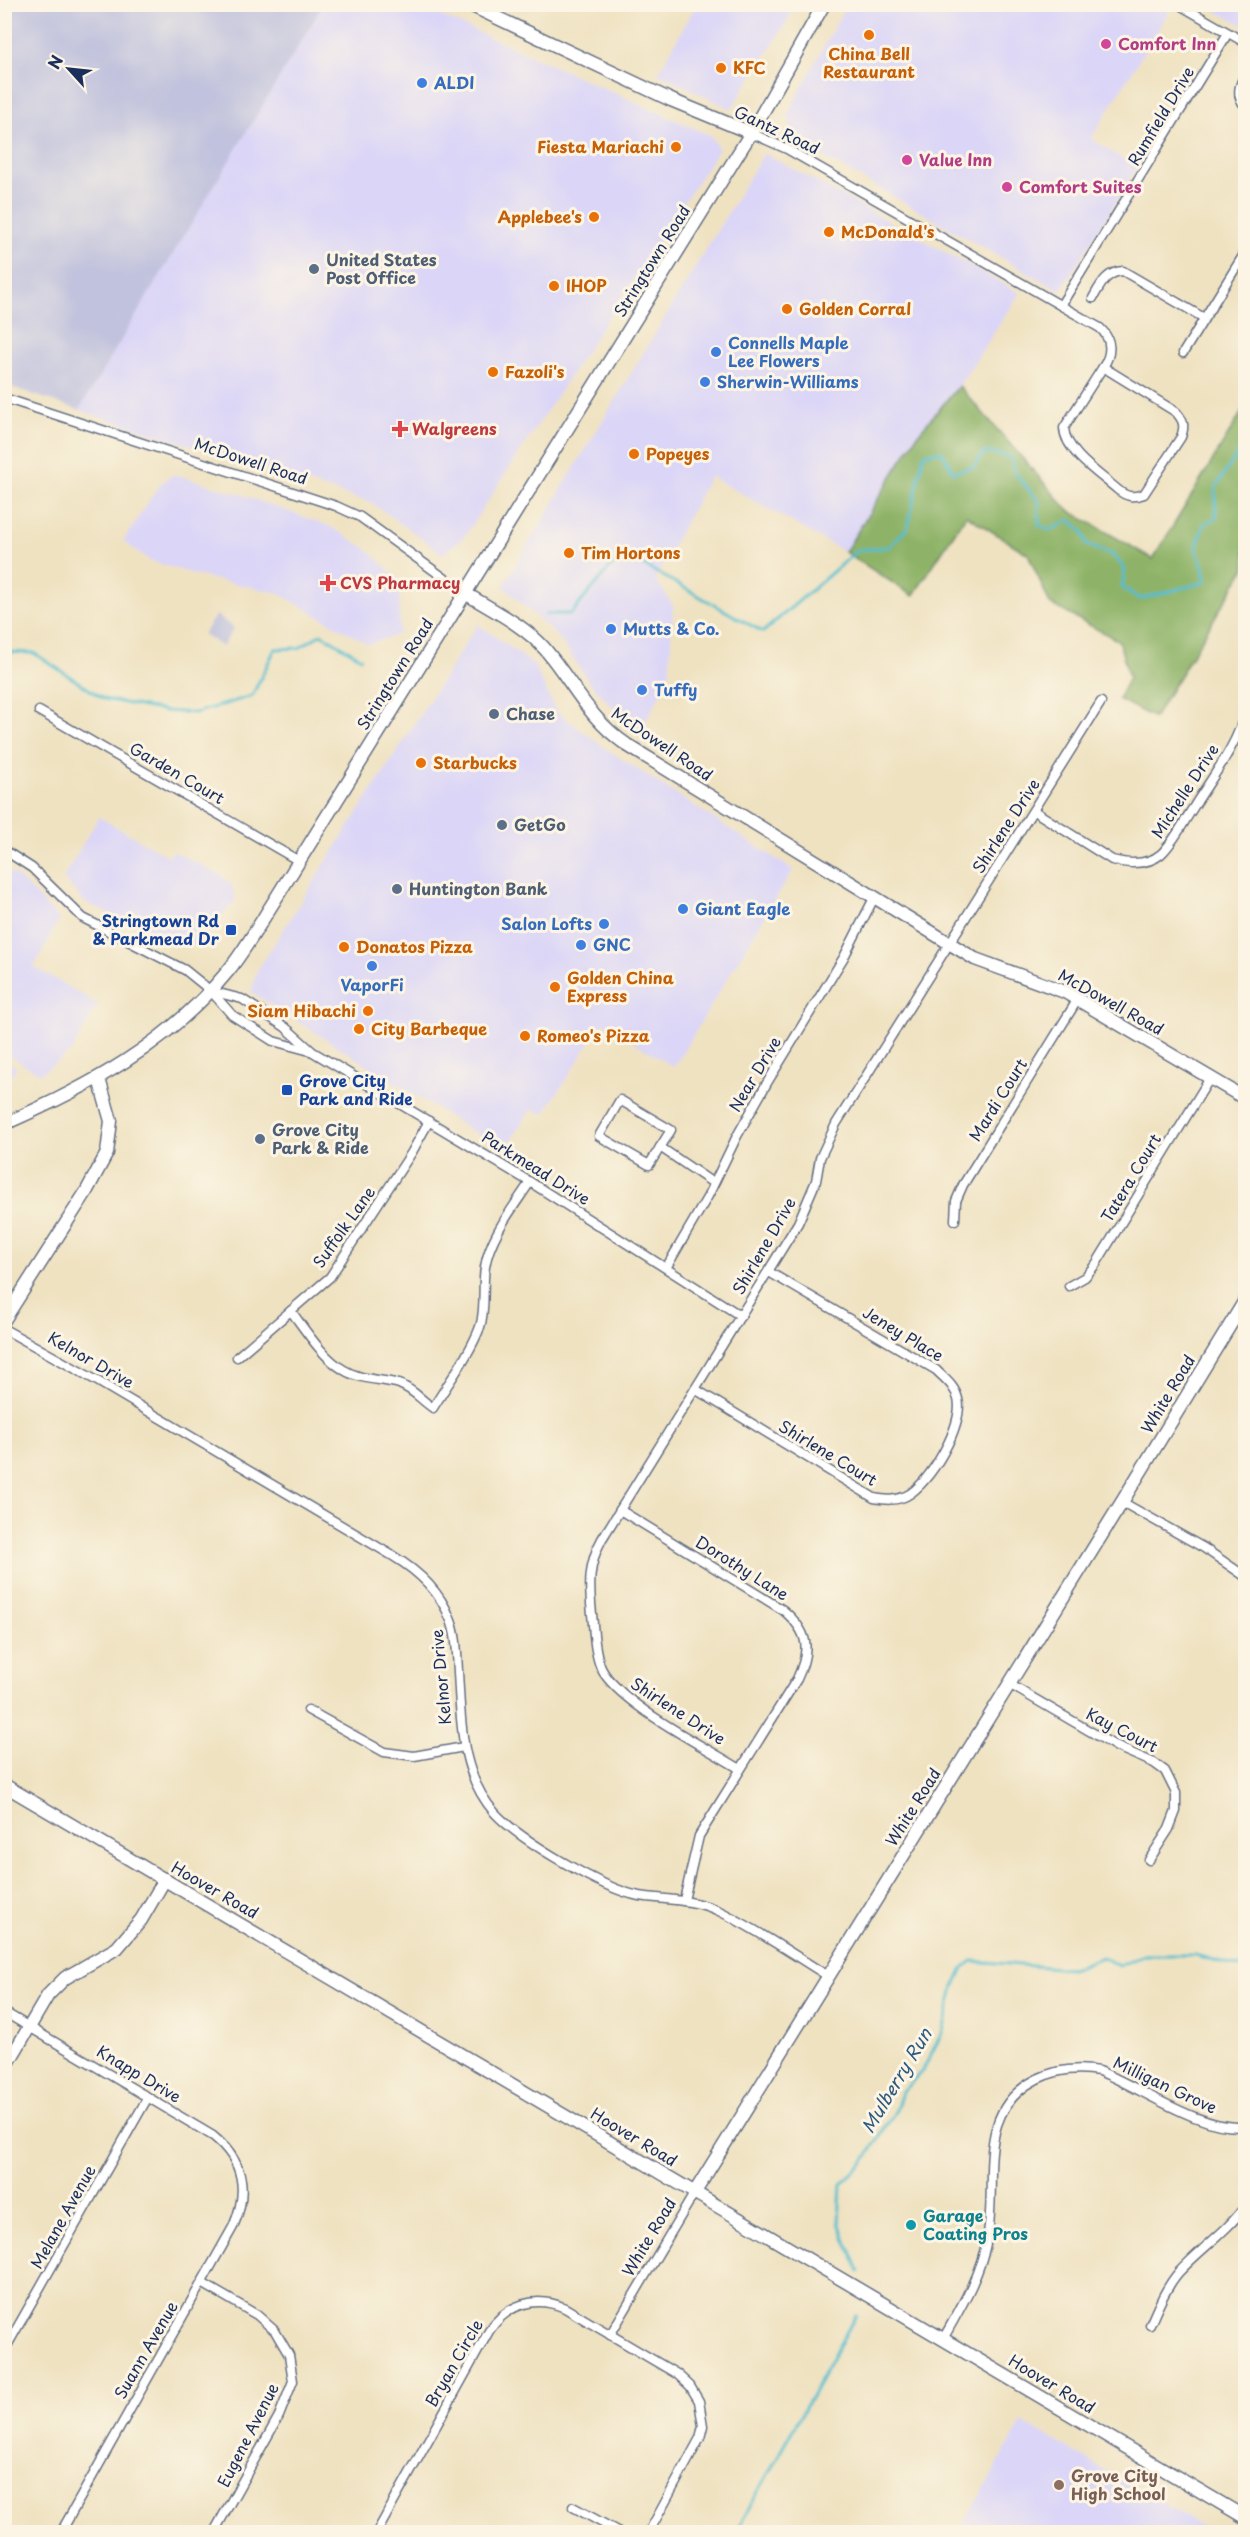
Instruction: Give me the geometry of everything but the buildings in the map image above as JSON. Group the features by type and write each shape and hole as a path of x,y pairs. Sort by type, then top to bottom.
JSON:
{"main road":[{"name":"Gantz Road","path":"468,4 671,100 751,133"},
{"name":"Stringtown Road","path":"4,1124 99,1079 144,1050 211,991 245,946 751,133 824,4"},
{"name":"McDowell Road","path":"465,593 516,624 544,648 589,712 612,734 948,943 987,965 1078,999 1245,1099"},
{"path":"4,1320 97,1173 107,1153 111,1121 99,1079"},
{"name":"White Road","path":"695,2192 1245,1299"},
{"name":"Hoover Road","path":"4,1785 1245,2518"},
{"path":"4,2070 55,1986 105,1956 127,1937 141,1920 165,1879"}],"street":[{"path":"1178,4 1245,43"},
{"name":"Rumfield Drive","path":"1061,305 1228,33"},
{"path":"1245,74 1238,94 1245,107"},
{"name":"Gantz Road","path":"751,133 787,149 1106,333 1109,355 1103,367"},
{"path":"1183,353 1245,251"},
{"path":"1093,298 1105,278 1114,272 1123,271 1204,318"},
{"path":"1103,367 1176,412 1183,419 1185,428 1181,437 1144,494 1135,497 1126,496 1118,490 1070,448 1064,439 1064,428 1103,367"},
{"name":"McDowell Road","path":"4,398 336,506 360,517 465,593"},
{"name":"Shirlene Drive","path":"740,1769 618,1691 601,1667 596,1652 589,1575 596,1550 798,1223 816,1181 820,1158 836,1124 1101,702"},
{"name":"Michelle Drive","path":"1034,811 1112,860 1130,863 1148,861 1160,855 1176,835 1232,745 1245,710"},
{"name":"Garden Court","path":"39,711 299,861"},
{"name":"Parkmead Drive","path":"4,850 32,868 83,918 185,970 211,991 232,1016 273,1041 313,1052"},
{"name":"Near Drive","path":"666,1268 767,1083 844,957 874,898"},
{"name":"Parkmead Drive","path":"211,991 242,999 285,1027 313,1052 530,1182 741,1316"},
{"name":"Mardi Court","path":"955,1220 956,1202 963,1185 1078,999"},
{"name":"Tatera Court","path":"1069,1286 1085,1277 1096,1264 1210,1078"},
{"path":"620,1100 670,1130 660,1147 649,1165 599,1136 620,1100"},
{"name":"Suffolk Lane","path":"237,1357 330,1277 339,1266 412,1152 429,1121"},
{"path":"660,1147 713,1184"},
{"path":"291,1311 310,1336 345,1371 399,1384 412,1390 420,1400 433,1408 467,1353 480,1326 485,1267 490,1250 498,1231 530,1182"},
{"name":"Jeney Place","path":"769,1272 936,1370 954,1387 960,1410 954,1434 939,1457"},
{"name":"Kelnor Drive","path":"4,1329 99,1382 393,1556 422,1577 443,1604 453,1628 458,1665 461,1730 467,1763 478,1789 495,1813 521,1835 588,1876 618,1889 639,1895 684,1900 719,1911 828,1976"},
{"name":"Shirlene Court","path":"695,1389 874,1498 885,1500 908,1495 925,1480 939,1457"},
{"path":"1122,1502 1212,1554 1245,1577"},
{"name":"Dorothy Lane","path":"620,1510 783,1610 793,1619 804,1635 806,1654 801,1671 699,1836 684,1900"},
{"name":"Kay Court","path":"1009,1684 1117,1747 1154,1763 1165,1771 1176,1792 1176,1811 1169,1829 1149,1860"},
{"path":"308,1710 384,1752 414,1756 464,1748"},
{"name":"Knapp Drive","path":"4,2012 148,2097 222,2144 231,2154 241,2178"},
{"name":"Milligan Grove","path":"943,2339 980,2269 988,2238 991,2212 991,2154 996,2124 1011,2100 1030,2082 1056,2071 1070,2069 1099,2071 1204,2121 1227,2127 1245,2126"},
{"name":"Melane Avenue","path":"4,2352 148,2097"},
{"name":"Suann Avenue","path":"61,2532 238,2215 242,2203 241,2178"},
{"name":"White Road","path":"610,2335 695,2192"},
{"path":"1150,2325 1177,2274 1232,2222 1245,2205"},
{"name":"Eugene Avenue","path":"202,2283 257,2315 275,2331 289,2355 292,2381 279,2416 214,2532"},
{"name":"Bryan Circle","path":"377,2532 489,2331 504,2313 525,2303 546,2301 565,2308 684,2379 695,2393 703,2413 703,2426 695,2451 648,2532"},
{"path":"573,2507 619,2532"}],"shaded area":[{"path":"5,4 323,5 79,410 5,385"},
{"path":"323,4 417,5 711,136 719,149 464,537 443,554 372,503 79,410"},
{"path":"684,5 795,5 787,22 731,109 658,73 694,9"},
{"path":"846,5 1173,5 1091,139 1137,168 1060,291 792,139 788,113"},
{"path":"1204,5 1245,5 1245,26"},
{"path":"764,153 1020,293 959,386 918,434 845,552 710,476 655,579 673,605 669,679 641,729 625,720 589,682 559,638 503,586"},
{"path":"174,474 329,526 367,549 400,581 399,634 368,644 278,593 203,577 150,561 123,541 160,484"},
{"path":"216,615 234,628 222,647 203,634"},
{"path":"478,624 534,665 556,711 605,748 793,870 674,1067 602,1023 544,1114 531,1109 504,1151 251,992 257,971"},
{"path":"99,817 169,857 173,851 222,876 232,885 235,901 202,940 193,946 179,946 84,902 63,878"},
{"path":"4,869 17,876 59,919 34,967 98,1004 72,1051 40,1074 5,1053"},
{"path":"5,1060 17,1067 5,1085"},
{"name":"Grove City High School","path":"1022,2422 1050,2438 1212,2532 959,2532"}],"green space":[{"path":"959,386 1068,510 1153,559 1245,407 1245,568 1154,718 1118,699 1129,678 1119,641 1050,604 1028,554 966,515 913,596 845,552 918,434"}],"waterway":[{"path":"546,614 571,614 613,564 638,562 763,632 858,550 889,547 908,527 924,454 942,451 953,472 973,467 985,452 1011,457 1015,473 1039,502 1039,525 1050,530 1070,520 1083,532 1087,545 1113,555 1125,569 1122,587 1140,599 1205,582 1203,567 1196,549 1204,524 1216,518 1215,488 1246,441"},
{"path":"4,652 34,653 104,699 165,711 195,713 252,696 275,649 299,648 321,634 361,658"},
{"name":"Mulberry Run","path":"1246,1903 1243,1907 1243,1920 1246,1921"},
{"name":"Mulberry Run","path":"859,2271 839,2223 841,2184 863,2163 896,2110 902,2092 923,2070 943,2031 954,1987 962,1970 972,1961 1071,1969 1102,1957 1119,1966 1143,1955 1195,1955 1243,1968 1246,1966"},
{"name":"Mulberry Run","path":"736,2532 856,2315"}],"place":[{"name":"China Bell Restaurant","path":"869,35"},
{"name":"Comfort Inn","path":"1106,44"},
{"name":"KFC","path":"721,68"},
{"name":"ALDI","path":"422,83"},
{"name":"Fiesta Mariachi","path":"676,147"},
{"name":"Value Inn","path":"907,160"},
{"name":"Comfort Suites","path":"1007,187"},
{"name":"Applebee's","path":"594,217"},
{"name":"McDonald's","path":"829,232"},
{"name":"United States Post Office","path":"314,269"},
{"name":"IHOP","path":"554,286"},
{"name":"Golden Corral","path":"787,309"},
{"name":"Connells Maple Lee Flowers","path":"716,352"},
{"name":"Fazoli's","path":"493,372"},
{"name":"Sherwin-Williams","path":"705,382"},
{"name":"Walgreens","path":"400,429"},
{"name":"Popeyes","path":"634,454"},
{"name":"Tim Hortons","path":"569,553"},
{"name":"CVS Pharmacy","path":"328,583"},
{"name":"Mutts & Co.","path":"611,629"},
{"name":"Tuffy","path":"642,690"},
{"name":"Chase","path":"494,714"},
{"name":"Starbucks","path":"421,763"},
{"name":"GetGo","path":"502,825"},
{"name":"Huntington Bank","path":"397,889"},
{"name":"Giant Eagle","path":"683,909"},
{"name":"Salon Lofts","path":"604,924"},
{"name":"Stringtown Rd & Parkmead Dr","path":"231,930"},
{"name":"GNC","path":"581,945"},
{"name":"Donatos Pizza","path":"344,947"},
{"name":"VaporFi","path":"372,966"},
{"name":"Golden China Express","path":"555,987"},
{"name":"Siam Hibachi","path":"368,1011"},
{"name":"City Barbeque","path":"359,1029"},
{"name":"Romeo's Pizza","path":"525,1036"},
{"name":"Grove City Park and Ride","path":"287,1090"},
{"name":"Grove City Park & Ride","path":"260,1139"},
{"name":"Garage Coating Pros","path":"911,2225"},
{"name":"Grove City High School","path":"1059,2485"}]}
